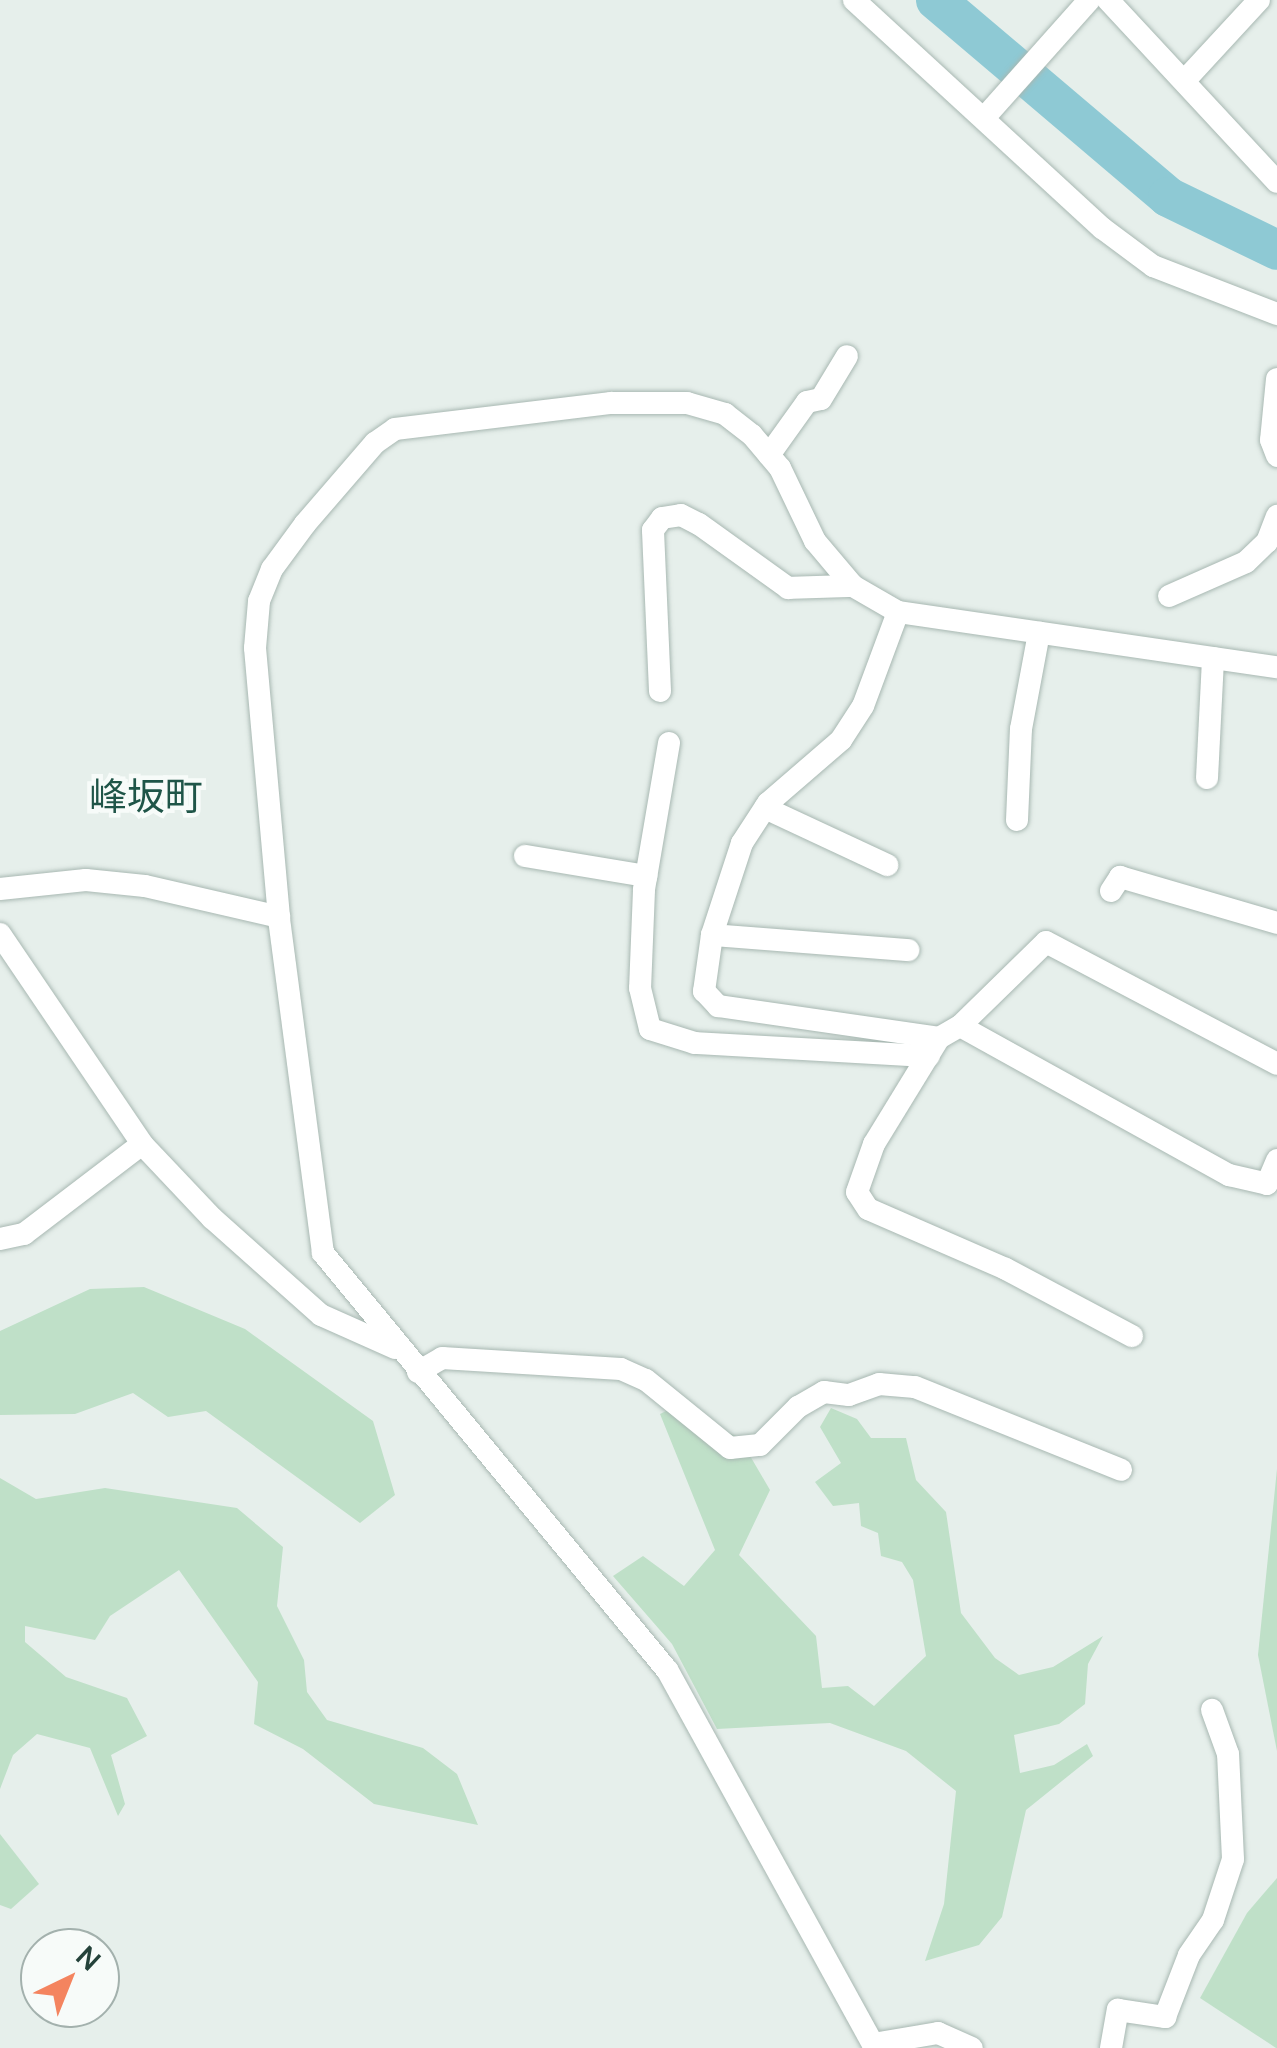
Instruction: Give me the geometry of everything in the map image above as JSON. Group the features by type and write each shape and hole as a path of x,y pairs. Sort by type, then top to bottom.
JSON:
{"street":[{"path":"854,0 1102,228 1153,266 1277,314"},
{"path":"984,118 1089,0"},
{"path":"1108,0 1187,78 1277,182"},
{"path":"1187,78 1259,0"},
{"path":"769,455 807,402 821,399 846,356"},
{"path":"1277,379 1271,440 1277,456"},
{"path":"972,2048 938,2034 874,2046 667,1670 398,1349 323,1253 279,916 256,648 259,600 272,569 305,524 375,443 396,430 469,418 687,402 726,414 769,455 816,541 852,586 898,612 1277,667"},
{"path":"660,691 653,530 662,518 681,516 700,524 788,588 852,586"},
{"path":"1169,596 1246,562 1268,542 1277,516"},
{"path":"898,612 863,706 841,740 765,808 742,842 712,935 704,991 718,1006 934,1047"},
{"path":"1017,820 1021,729 1039,633"},
{"path":"1206,778 1213,658"},
{"path":"669,743 646,876 640,988 650,1029 694,1043 934,1047"},
{"path":"765,808 886,864"},
{"path":"536,865 646,876"},
{"path":"1112,890 1120,877 1277,922"},
{"path":"0,889 86,880 145,886 279,916"},
{"path":"0,934 142,1144 274,1280 334,1322 398,1349"},
{"path":"712,935 908,950"},
{"path":"1132,1336 1006,1269 868,1209 858,1192 862,1167 934,1047 1046,942 1277,1064"},
{"path":"960,1026 1229,1176 1267,1184 1277,1160"},
{"path":"0,1238 24,1234 142,1144"},
{"path":"418,1372 442,1358 622,1369 646,1380 730,1448 760,1445 798,1407 824,1392 849,1395 879,1384 915,1387 1121,1470"},
{"path":"1110,2048 1118,2010 1165,2016 1188,1954 1213,1920 1233,1859 1228,1754 1212,1710"}],"green space":[{"path":"144,1287 245,1329 373,1421 395,1495 360,1523 206,1411 168,1417 133,1393 75,1414 0,1415 0,1331 90,1289"},
{"path":"831,1408 857,1419 871,1438 906,1438 916,1480 946,1512 961,1613 995,1658 1019,1675 1053,1667 1103,1636 1088,1664 1085,1704 1059,1724 1014,1735 1020,1773 1054,1765 1087,1744 1093,1756 1026,1810 1002,1917 979,1945 925,1961 944,1904 956,1791 906,1751 830,1723 717,1729 672,1644 613,1576 643,1556 684,1586 715,1550 660,1414 670,1409 739,1437 770,1490 739,1555 816,1636 822,1688 848,1686 874,1706 926,1656 913,1580 902,1562 881,1556 878,1533 861,1526 859,1503 833,1506 815,1482 841,1463 820,1427"},
{"path":"1277,1469 1277,1751 1258,1655"},
{"path":"0,1478 36,1499 105,1488 237,1508 283,1547 277,1606 304,1660 307,1692 327,1720 423,1748 457,1774 478,1825 374,1804 303,1749 254,1724 258,1682 179,1570 110,1616 95,1640 25,1626 25,1642 66,1677 127,1698 147,1736 111,1755 125,1804 118,1816 90,1748 37,1734 13,1755 0,1789"},
{"path":"0,1834 39,1884 11,1909 0,1905"},
{"path":"1277,1878 1276,2048 1200,1998 1247,1913"}],"waterway":[{"path":"936,0 1168,197 1277,250"}],"district":[{"name":"峰坂町","path":"146,796"}]}
